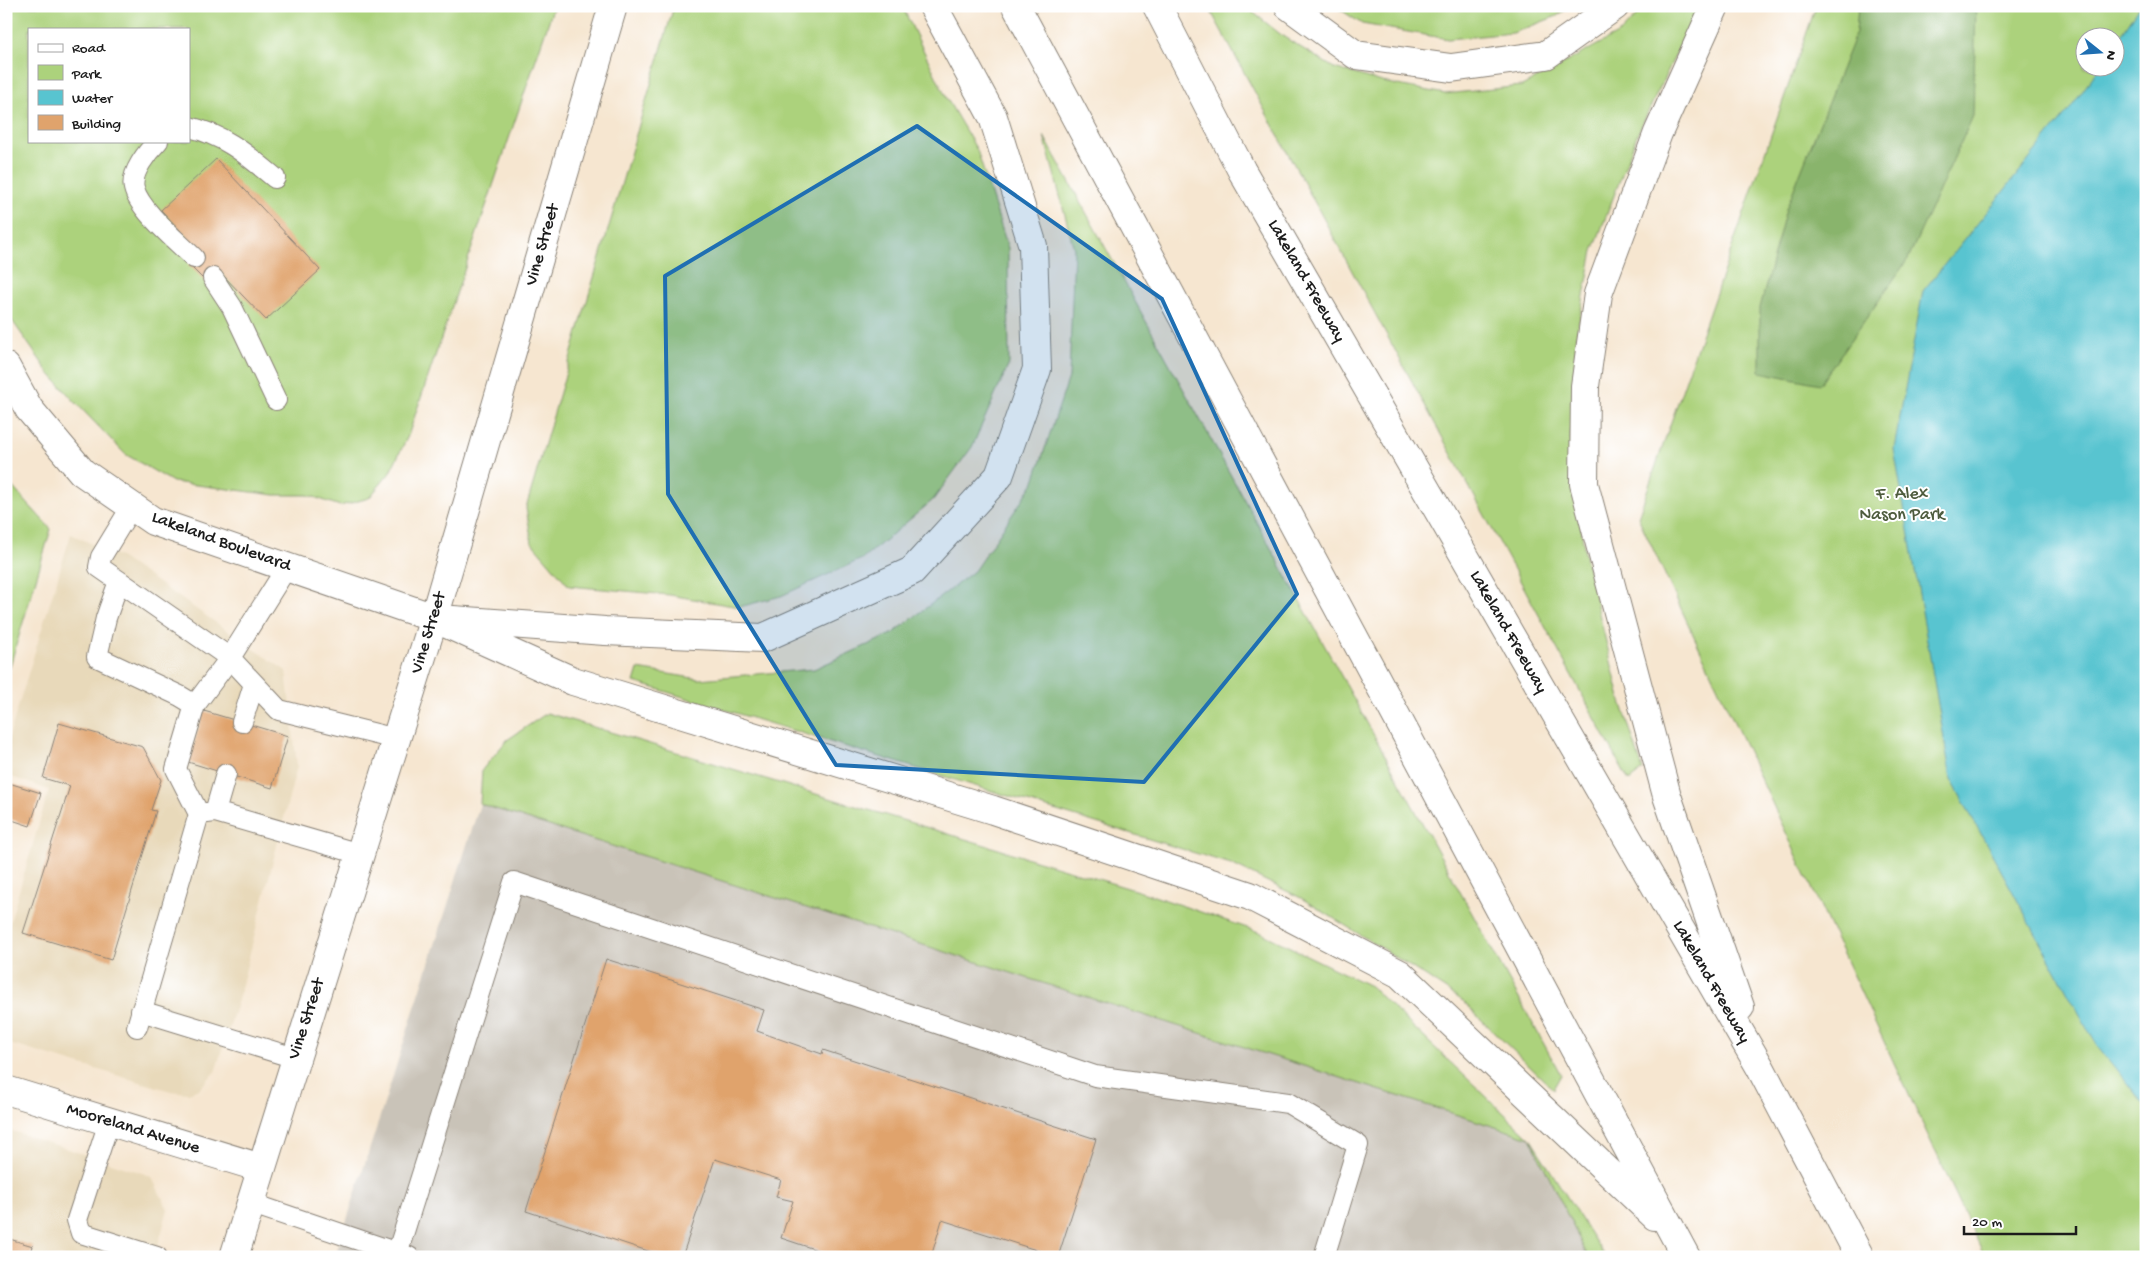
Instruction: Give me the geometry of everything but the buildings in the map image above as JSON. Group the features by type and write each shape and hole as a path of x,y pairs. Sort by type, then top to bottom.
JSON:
{"main road":[{"name":"Vine Street","path":"234,1257 434,618 613,6"},
{"path":"434,618 604,631 763,638 912,571 999,476 1037,369 1032,246 993,117 933,6"},
{"path":"1016,6 1686,1257"},
{"name":"Lakeland Freeway","path":"1157,6 1242,171 1760,1068 1860,1257"},
{"path":"1289,6 1356,55 1451,68 1546,55 1614,6"},
{"path":"1715,6 1658,133 1598,294 1585,386 1584,484 1667,796 1760,1068"},
{"name":"Lakeland Boulevard","path":"6,367 29,409 82,472 154,521 434,618"},
{"path":"434,618 573,681 992,810 1250,896 1400,974 1673,1233"},
{"name":"Mooreland Avenue","path":"6,1090 261,1168"}],"lane":[{"path":"190,127 209,131 236,147 275,178"},
{"path":"157,142 137,168 133,186 142,205 194,258"},
{"path":"213,278 232,307 276,400"},
{"path":"132,506 101,557 99,567 230,658 278,710 396,739"},
{"path":"287,567 230,658 194,705 176,769 207,813 360,854"},
{"path":"119,581 106,618 97,657 180,696 194,705"},
{"path":"242,722 254,684"},
{"path":"226,774 207,813 139,1019 295,1058"},
{"path":"250,1203 401,1255 514,882 1095,1076 1288,1103 1358,1145 1324,1257"},
{"path":"109,1122 78,1220 82,1233 149,1256"}],"highlighted area":[{"path":"917,126 1162,299 1297,594 1144,782 836,765 668,494 665,276"}],"shaded area":[{"path":"71,534 122,558 286,671 297,766 238,1000 215,1072 199,1089 188,1093 171,1091 6,1043 6,935 49,790 6,775 6,746"},
{"path":"480,804 1530,1138 1588,1257 335,1257"},
{"path":"6,1129 151,1176 168,1209 155,1257 6,1257"}],"green space":[{"path":"6,6 554,6 408,436 389,474 369,498 340,506 308,495 275,495 173,482 125,454 49,373 11,319 6,307"},
{"path":"674,6 902,6 947,99 977,150 1008,248 1009,364 972,447 933,500 864,558 781,596 739,607 670,595 569,586 532,543 526,508"},
{"path":"1208,6 1245,6 1284,37 1334,68 1382,82 1445,94 1522,86 1621,32 1646,6 1699,6 1637,135 1593,251 1576,336 1570,454 1586,561 1620,698 1643,770 1629,781"},
{"path":"1335,6 1571,6 1557,16 1513,33 1448,39 1362,24"},
{"name":"F. Alex Nason Park","path":"1816,6 2146,6 2146,1257 1985,1257 1638,517"},
{"path":"1858,6 1976,6 1973,116 1908,259 1820,384 1760,372 1760,308 1786,209 1856,32"},
{"path":"1044,136 1561,1075 1553,1089 1460,999 1301,898 1231,864 634,682 638,669 699,679 814,669 892,634 974,571 1033,484 1069,377 1074,249"},
{"path":"6,480 51,529 6,679"},
{"path":"547,713 1151,895 1259,932 1370,986 1530,1138 480,804 482,770 507,740"},
{"path":"1530,1138 1605,1257 1588,1257"}],"water":[{"path":"2140,6 2146,6 2146,1107 2096,1044 1951,779 1894,449 1923,291 2070,109 2092,78 2124,78 2124,30"}]}
